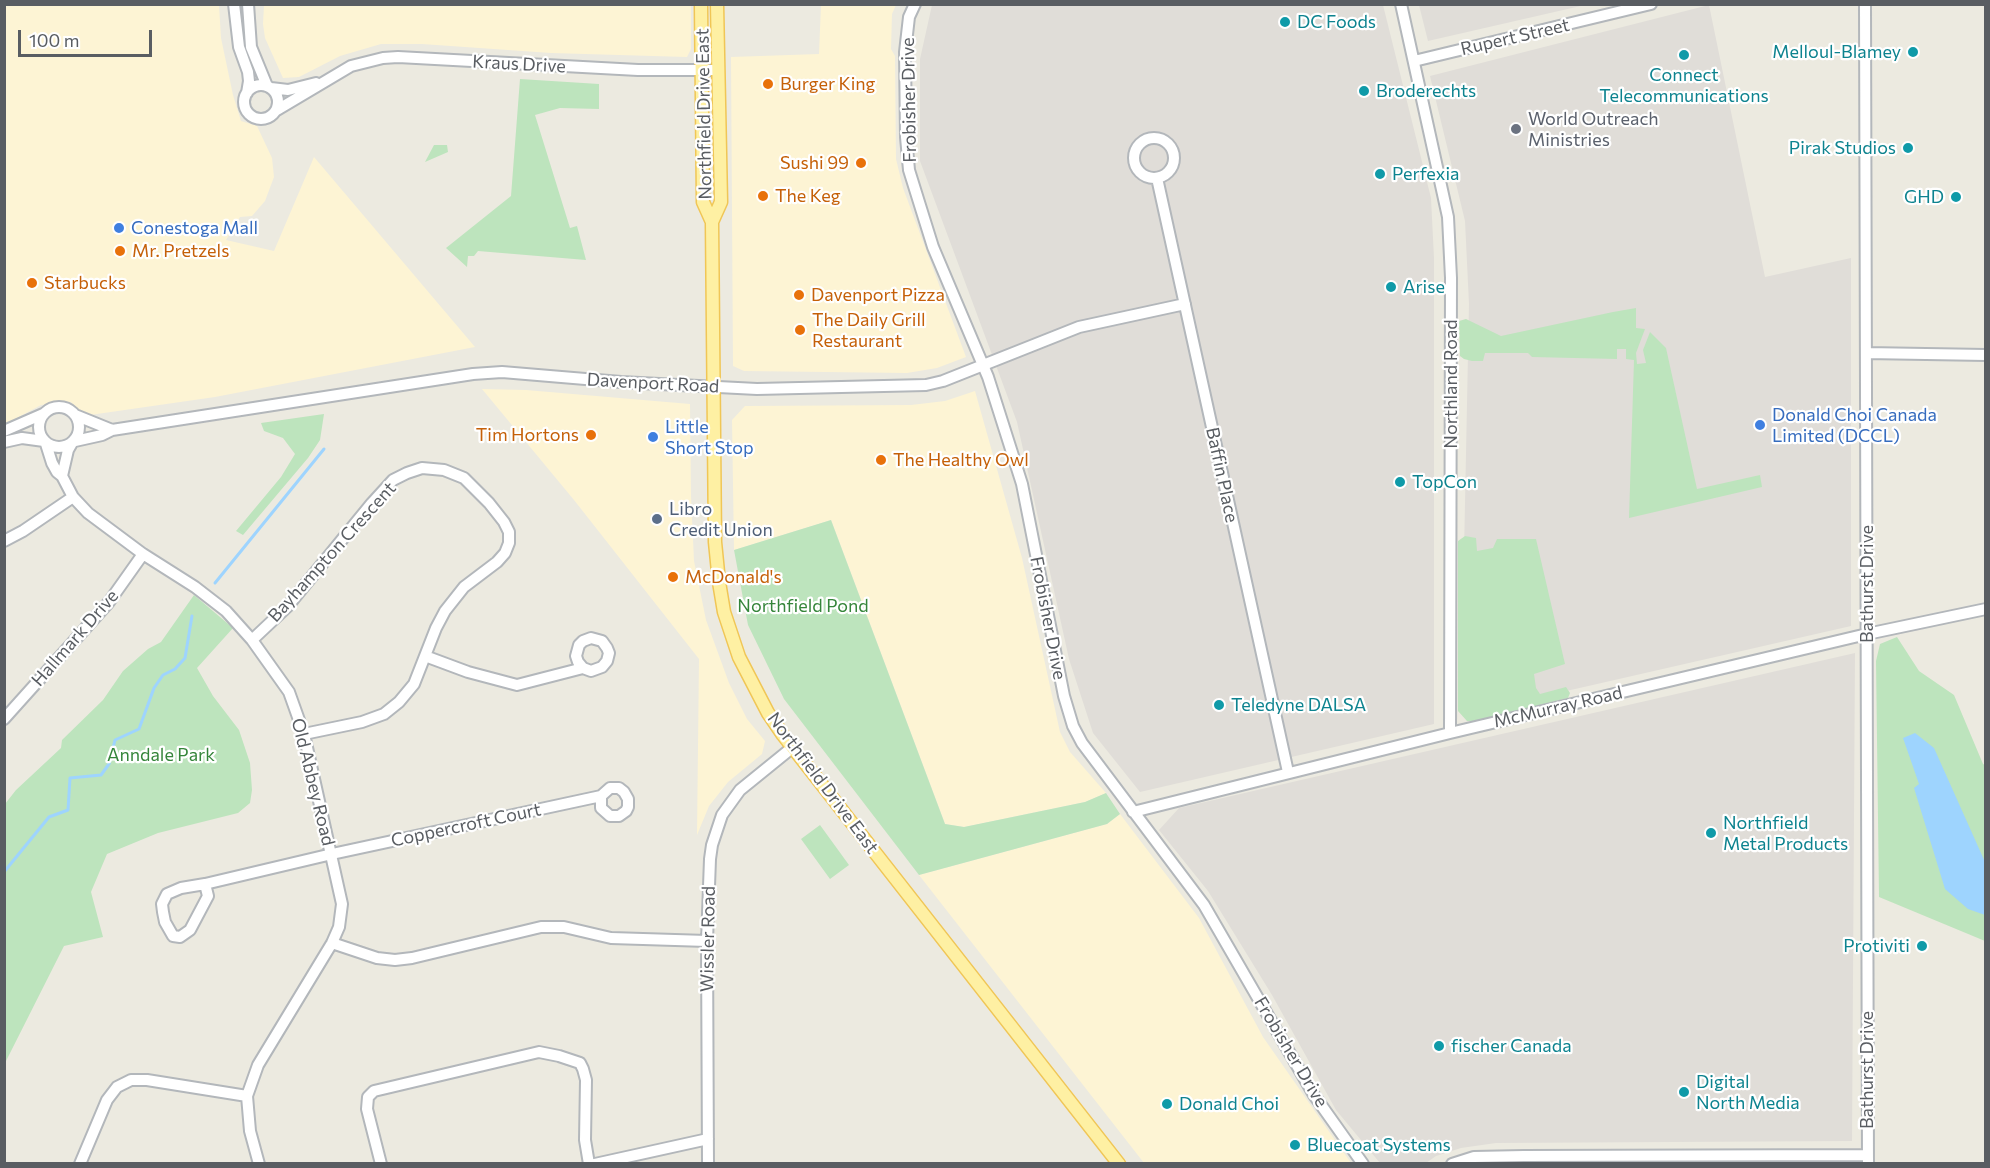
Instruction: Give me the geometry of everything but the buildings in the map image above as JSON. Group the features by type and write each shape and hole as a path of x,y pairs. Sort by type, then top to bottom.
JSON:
{"main road":[{"name":"Northfield Drive East","path":"701,4 703,202 712,222 715,542 724,612 739,657 768,713 793,747 1119,1164"},
{"name":"Northfield Drive East","path":"712,222 721,202 717,4"}],"street":[{"path":"234,4 239,47 249,81 244,100 245,107 253,118 265,119 277,110 278,97 269,87 251,47 248,4"},
{"name":"Frobisher Drive","path":"915,4 909,17 905,52 906,137 909,170 933,247 988,377 1022,484 1064,696 1073,726 1082,743 1204,904 1314,1095 1363,1164"},
{"name":"Northland Road","path":"1401,4 1449,227 1451,278 1450,733"},
{"name":"Rupert Street","path":"1414,61 1651,4"},
{"name":"Bathurst Drive","path":"1865,4 1868,1159"},
{"name":"Kraus Drive","path":"277,110 356,64 398,57 573,67 718,70"},
{"name":"Kraus Drive","path":"269,87 288,90 325,80"},
{"path":"246,93 256,86 269,87"},
{"name":"Baffin Place","path":"1157,178 1288,772"},
{"name":"Davenport Road","path":"74,442 112,430 473,374 502,372 549,377 757,389 916,386 943,381 1079,327 1185,304"},
{"path":"1866,353 1986,355"},
{"path":"4,431 58,407 68,409 75,415 112,430"},
{"path":"43,414 39,431 45,442"},
{"path":"62,476 68,450 78,436 79,425 75,415"},
{"path":"4,442 22,438 45,442 60,448 74,442"},
{"name":"Old Abbey Road","path":"45,442 52,463 73,497 88,513 142,554 195,587 226,611 252,640 289,692 304,734 342,904 339,927 332,943 258,1065 248,1096 250,1131 259,1164"},
{"name":"Bayhampton Crescent","path":"252,640 287,607 393,480 422,468 444,470 464,478 504,522 509,532 509,543 505,553 464,587 445,611 414,684 399,702 384,714 363,722 304,734"},
{"path":"4,541 73,497"},
{"path":"4,531 23,531"},
{"name":"Hallmark Drive","path":"4,719 109,602 142,554"},
{"name":"McMurray Road","path":"1133,812 1450,733 1867,634 1986,609"},
{"path":"425,656 468,672 517,685 583,668"},
{"name":"Wissler Road","path":"708,1164 707,941 710,859 716,830 722,815 740,790 793,747"},
{"name":"Coppercroft Court","path":"205,884 207,896 190,930 180,937 173,936 165,922 162,904 167,894 181,888 601,796"},
{"path":"332,943 377,958 395,960 541,927 564,927 611,938 707,941"},
{"path":"381,1164 367,1108 368,1097 374,1091 539,1052 580,1063 586,1080 585,1140 589,1164"},
{"path":"80,1164 106,1100 117,1087 131,1080 147,1080 248,1096"},
{"path":"595,1164 708,1139"},
{"path":"1452,1164 1474,1157 1524,1156 1868,1159"}],"shaded area":[{"path":"1419,4 1585,5 1428,41"},
{"name":"Conestoga Mall","path":"5,5 219,5 221,38 241,121 257,126 272,158 274,177 265,201 252,216 240,217 226,240 274,251 314,157 475,347 215,397 83,416 71,402 41,405 13,420 5,430"},
{"path":"264,5 691,5 691,49 687,57 381,44 340,56 299,77 283,78 265,38"},
{"path":"821,5 896,5 892,14 891,49 895,56 896,159 903,188 966,357 937,368 907,373 744,371 733,366 731,57 819,54"},
{"path":"932,5 1383,5 1431,198 1434,258 1434,724 1140,792 1093,733 1069,659 1017,422 920,161 920,59"},
{"path":"1709,5 1765,277 1851,258 1851,626 1470,713 1464,553 1469,304 1465,221 1430,76"},
{"path":"482,389 526,390 690,404 694,561 706,620 729,683 747,719 765,741 762,754 728,782 709,806 697,835 699,659 574,500"},
{"path":"975,391 1022,558 1060,732 1070,752 1106,793 1085,802 964,827 945,824 831,520 734,550 732,420 745,406 911,405 945,401"},
{"path":"1855,653 1852,1141 1496,1143 1461,1148 1436,1156 1426,1163 1380,1163 1336,1110 1272,995 1208,891 1159,830 1179,808"},
{"path":"1120,814 1199,918 1263,1037 1351,1163 1144,1163 919,875 1107,824"}],"green space":[{"path":"520,79 599,84 599,109 560,108 535,115 570,228 577,226 586,260 478,251 474,256 468,256 467,267 446,248 511,196"},
{"path":"434,145 447,145 448,152 425,162"},
{"path":"1636,308 1636,328 1645,329 1636,353 1637,364 1646,363 1643,350 1650,332 1666,348 1697,489 1760,475 1762,487 1629,518 1634,360 1626,359 1626,349 1617,349 1617,359 1532,357 1528,353 1485,353 1483,361 1472,361 1460,356 1459,321 1466,319 1501,336"},
{"path":"324,414 320,440 308,458 243,535 236,531 281,477 295,454 283,438 264,431 261,423"},
{"name":"Northfield Pond","path":"831,520 945,824 964,827 1085,802 1106,793 1120,814 1107,824 919,875 784,699 748,625 734,550"},
{"path":"1465,536 1476,538 1477,551 1493,548 1497,539 1536,539 1565,664 1534,674 1536,688 1540,694 1566,687 1570,693 1568,698 1476,721 1467,721 1458,711 1458,541"},
{"name":"Anndale Park","path":"194,595 233,628 197,668 213,696 239,730 250,763 252,790 250,803 238,813 158,833 107,854 91,892 103,937 64,946 5,1063 5,804 16,790 61,748 62,740 103,700 123,671 148,649 161,642"},
{"path":"1897,637 1919,671 1954,695 1985,765 1985,941 1879,897 1876,661 1880,644"},
{"path":"820,825 849,865 830,879 801,839"}],"water":[{"path":"1915,733 1934,748 1985,862 1985,915 1968,909 1945,889 1914,788 1919,784 1903,738"}],"waterway":[{"path":"215,583 324,449"},
{"path":"4,872 49,817 68,810 70,778 101,775 109,764 115,740 139,729 154,688 163,675 175,669 185,658 192,616"}],"place":[{"name":"DC Foods","path":"1285,22"},
{"name":"Melloul-Blamey","path":"1913,52"},
{"name":"Connect Telecommunications","path":"1684,55"},
{"name":"Burger King","path":"768,84"},
{"name":"Broderechts","path":"1364,91"},
{"name":"World Outreach Ministries","path":"1516,129"},
{"name":"Pirak Studios","path":"1908,148"},
{"name":"Sushi 99","path":"861,163"},
{"name":"Perfexia","path":"1380,174"},
{"name":"The Keg","path":"763,196"},
{"name":"GHD","path":"1956,197"},
{"name":"Conestoga Mall","path":"119,228"},
{"name":"Mr. Pretzels","path":"120,251"},
{"name":"Starbucks","path":"32,283"},
{"name":"Arise","path":"1391,287"},
{"name":"Davenport Pizza","path":"799,295"},
{"name":"The Daily Grill Restaurant","path":"800,330"},
{"name":"Donald Choi Canada Limited (DCCL)","path":"1760,425"},
{"name":"Tim Hortons","path":"591,435"},
{"name":"Little Short Stop","path":"653,437"},
{"name":"The Healthy Owl","path":"881,460"},
{"name":"TopCon","path":"1400,482"},
{"name":"Libro Credit Union","path":"657,519"},
{"name":"McDonald's","path":"673,577"},
{"name":"Teledyne DALSA","path":"1219,705"},
{"name":"Northfield Metal Products","path":"1711,833"},
{"name":"Protiviti","path":"1922,946"},
{"name":"fischer Canada","path":"1439,1046"},
{"name":"Digital North Media","path":"1684,1092"},
{"name":"Donald Choi","path":"1167,1104"},
{"name":"Bluecoat Systems","path":"1295,1145"}]}
